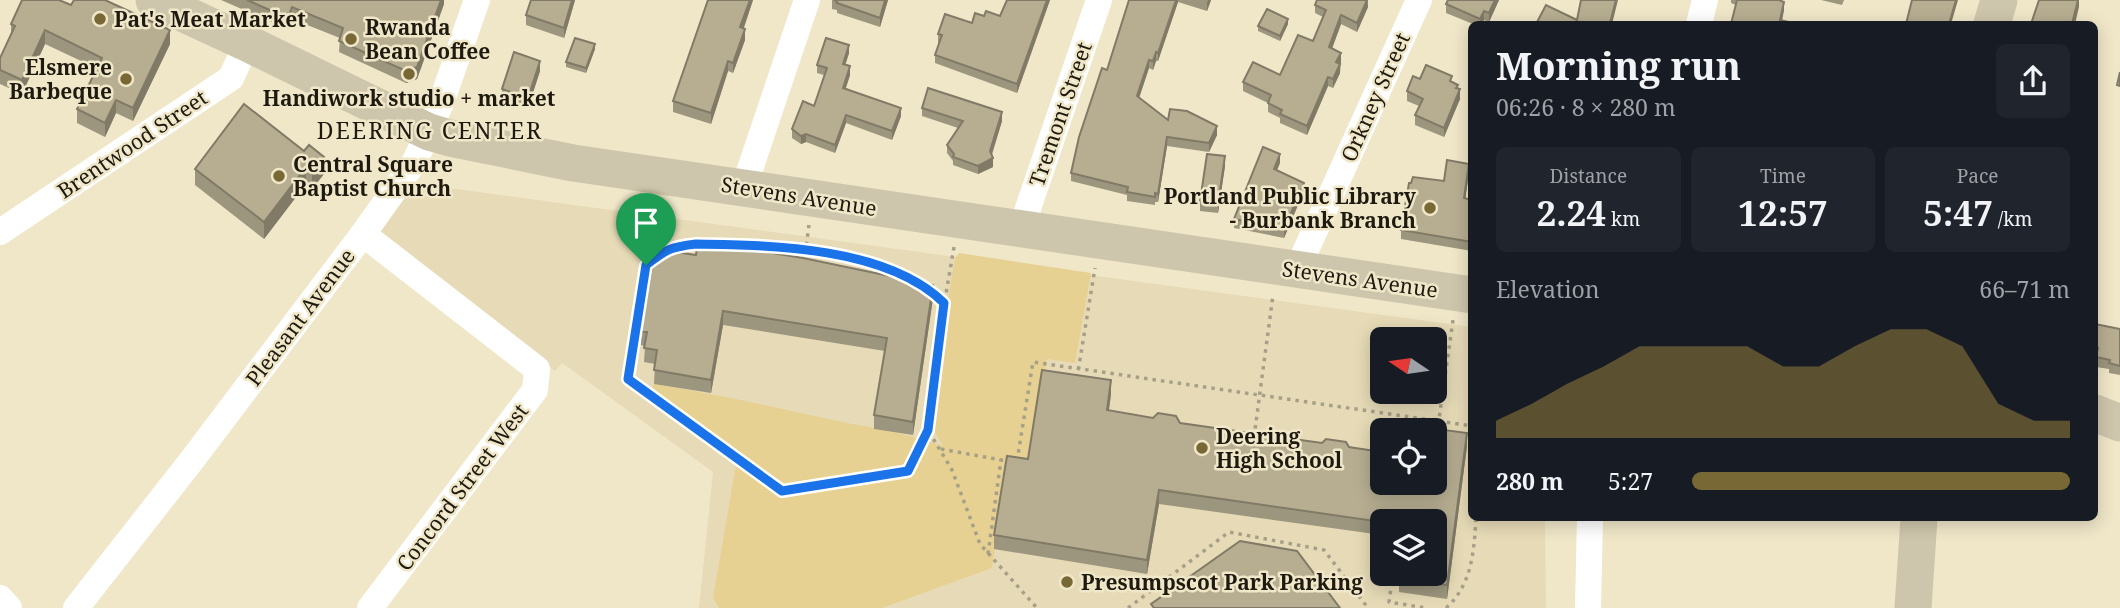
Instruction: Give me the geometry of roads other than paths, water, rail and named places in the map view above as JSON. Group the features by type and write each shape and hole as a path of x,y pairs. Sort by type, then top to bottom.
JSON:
{"main road":[{"name":"Stevens Avenue","path":"154,0 429,132 450,138 573,163 1021,229 1285,281 1462,308"},
{"path":"1993,21 1999,0"},
{"path":"2098,414 2120,423"},
{"path":"1913,608 1919,521"}],"street":[{"name":"Pleasant Avenue","path":"76,608 192,460 363,234 415,160 442,103 477,0"},
{"path":"744,187 807,0"},
{"name":"Tremont Street","path":"1021,229 1099,0"},
{"name":"Orkney Street","path":"1285,281 1419,0"},
{"path":"1700,21 1705,0"},
{"name":"Brentwood Street","path":"0,232 231,78 247,43"},
{"name":"Concord Street West","path":"363,234 537,369 535,390 370,608"},
{"path":"1588,608 1590,521"},
{"path":"0,598 9,608"}],"place":[{"name":"Pat's Meat Market","path":"100,19"},
{"name":"Rwanda Bean Coffee","path":"351,39"},
{"name":"Handiwork studio + market","path":"409,74"},
{"name":"Elsmere Barbeque","path":"126,79"},
{"name":"Central Square Baptist Church","path":"279,176"},
{"name":"Portland Public Library - Burbank Branch","path":"1430,208"},
{"name":"Deering High School","path":"1202,448"},
{"name":"Presumpscot Park Parking","path":"1067,582"}],"district":[{"name":"DEERING CENTER","path":"430,130"}]}
